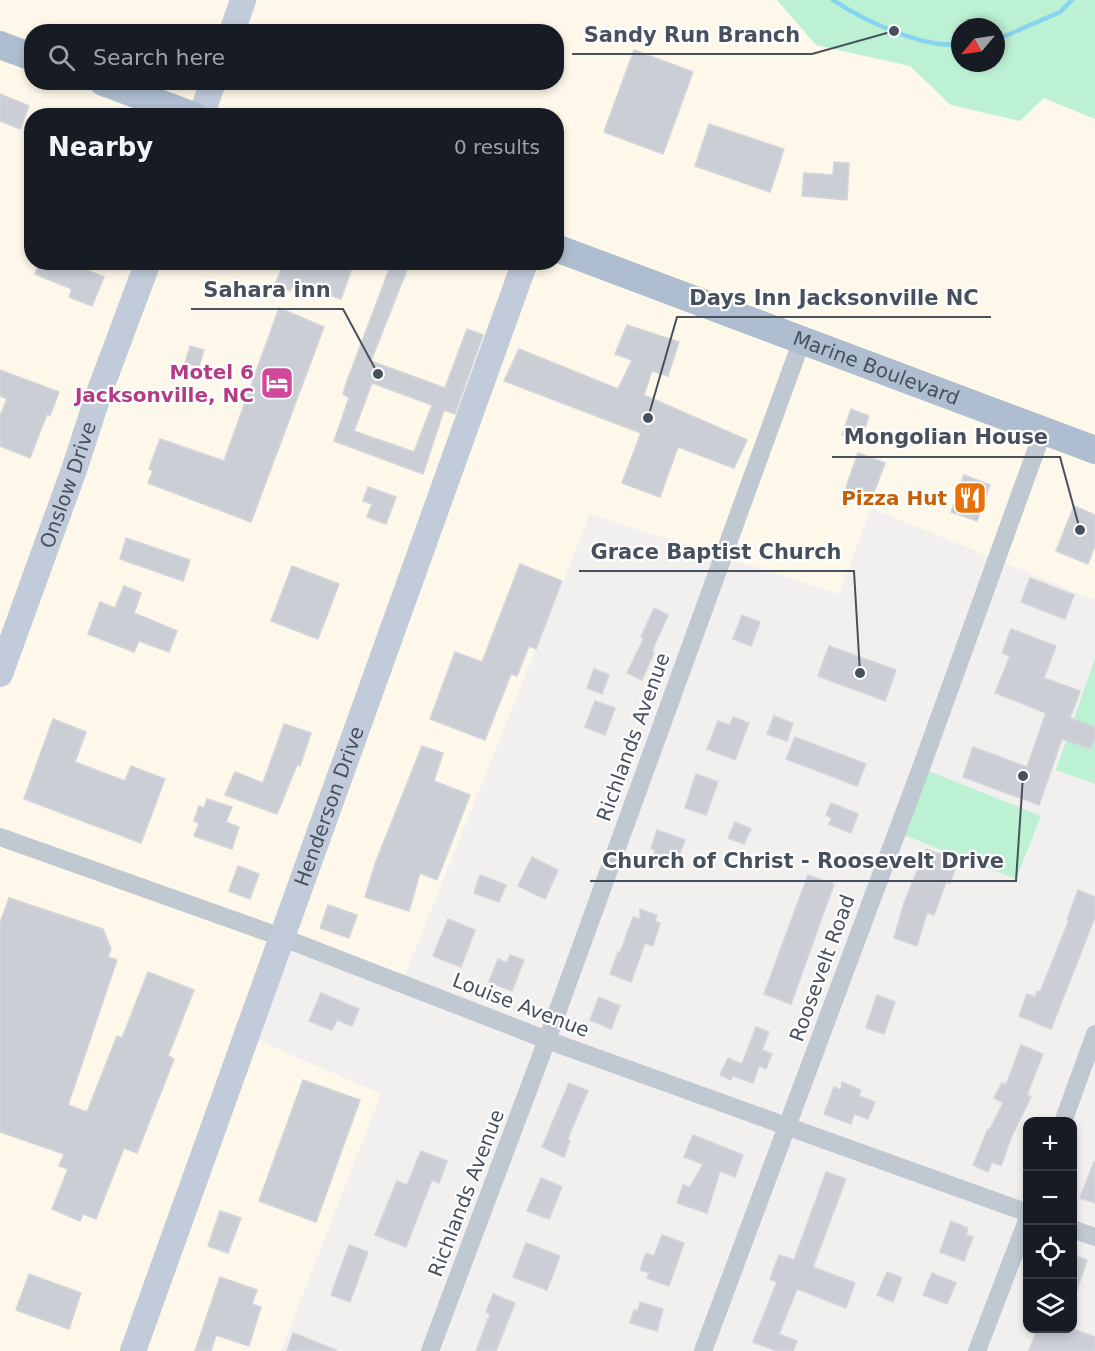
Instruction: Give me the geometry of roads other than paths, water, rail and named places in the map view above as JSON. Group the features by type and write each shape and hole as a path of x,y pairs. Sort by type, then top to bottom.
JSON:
{"main road":[{"path":"235,24 243,0"},
{"path":"0,45 24,54"},
{"path":"124,90 173,108"},
{"path":"204,108 210,90"},
{"name":"Marine Boulevard","path":"564,251 1095,450"},
{"name":"Onslow Drive","path":"0,674 145,270"},
{"name":"Henderson Drive","path":"133,1351 522,270"}],"street":[{"name":"Richlands Avenue","path":"430,1351 547,1040 802,340"},
{"name":"Roosevelt Road","path":"703,1351 921,768 946,693 1042,431"},
{"name":"Louise Avenue","path":"0,837 281,937 547,1040 1023,1211"},
{"path":"1065,1117 1095,1034"},
{"path":"976,1351 1025,1225"},
{"path":"1077,1231 1095,1237"}],"waterway":[{"path":"833,0 860,16 911,38 951,44"},
{"path":"1005,36 1060,12 1072,0"}],"place":[{"name":"Sandy Run Branch","path":"894,31"},
{"name":"Sahara inn","path":"378,374"},
{"name":"Motel 6 Jacksonville, NC","path":"277,383"},
{"name":"Days Inn Jacksonville NC","path":"648,418"},
{"name":"Pizza Hut","path":"970,498"},
{"name":"Mongolian House","path":"1080,530"},
{"name":"Grace Baptist Church","path":"860,673"},
{"name":"Church of Christ - Roosevelt Drive","path":"1023,776"}]}
